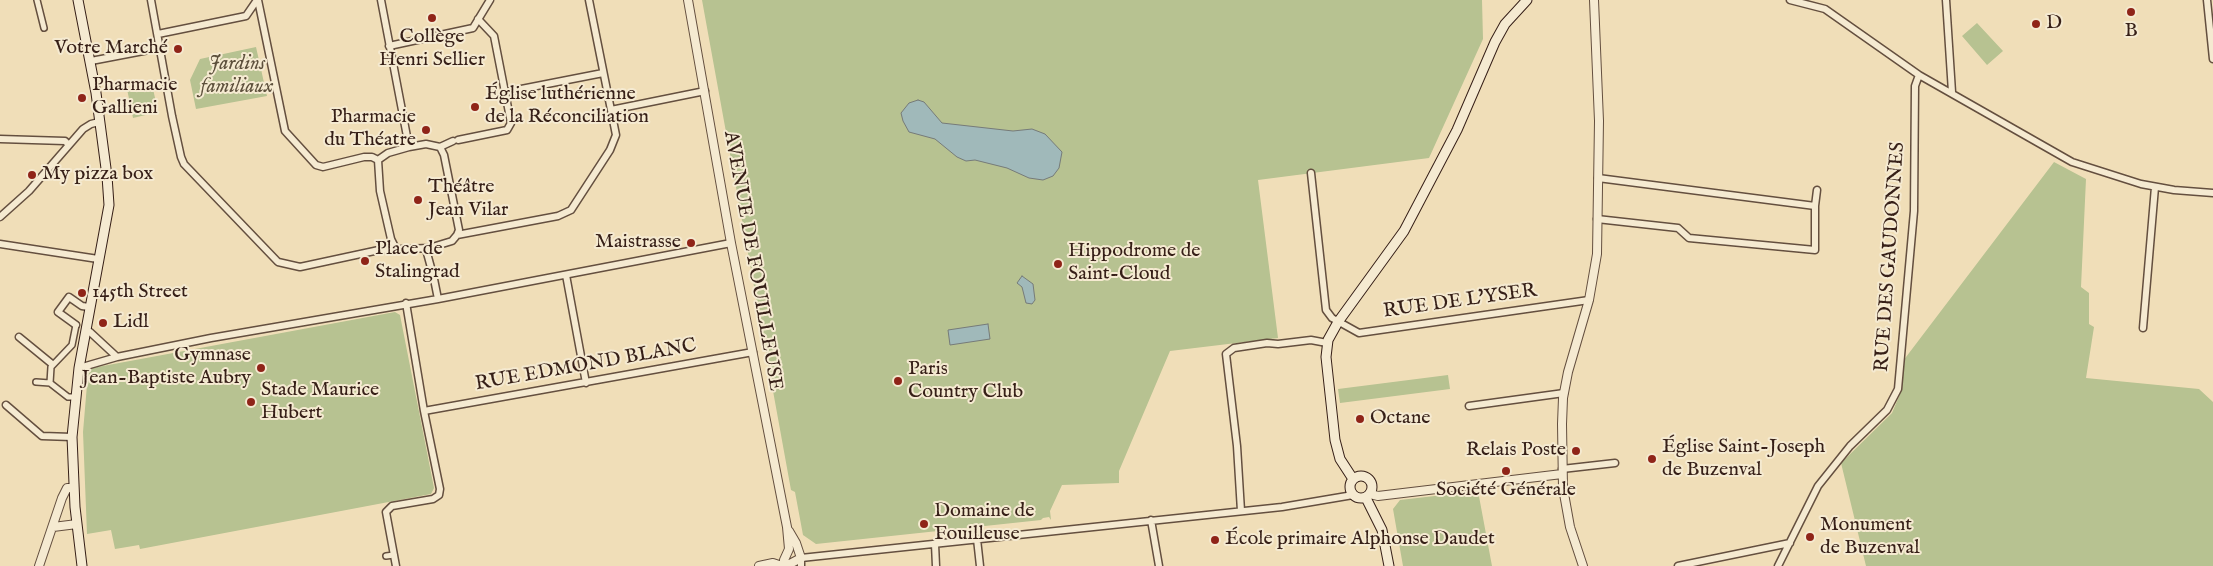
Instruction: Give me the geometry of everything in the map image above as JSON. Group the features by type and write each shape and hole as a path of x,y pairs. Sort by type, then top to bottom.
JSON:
{"main road":[{"path":"78,0 91,61 109,205 79,368 72,437 74,488 82,566"},
{"path":"1353,479 1341,462 1337,449 1326,361 1327,343 1338,322 1404,231 1457,130 1494,42 1505,24 1527,0"},
{"path":"1368,496 1357,498 1353,495 1350,487 1353,479 1361,476 1369,479 1373,486 1368,496 1382,530 1389,566"}],"street":[{"path":"37,0 44,28"},
{"path":"152,0 172,116 184,164 278,262 300,267 379,250 429,248 452,241 457,235 458,230 446,164 440,147"},
{"path":"158,34 246,16 258,0"},
{"path":"258,0 285,131 316,165 323,167 364,157 372,157 378,160"},
{"path":"381,0 409,148"},
{"path":"390,46 473,28 490,0"},
{"path":"457,235 558,216 571,210 614,143 616,135 589,0"},
{"name":"AVENUE DE FOUILLEUSE","path":"688,0 731,244 787,527 790,549 784,560 784,566"},
{"path":"1583,566 1570,526 1562,472 1564,394 1577,337 1589,300 1596,254 1599,121 1594,0"},
{"path":"1790,0 1825,9 1919,75 1952,92 1993,118 2072,162 2122,179 2155,187 2213,193"},
{"path":"1946,0 1952,92"},
{"path":"2207,0 2213,59"},
{"path":"378,160 388,153 426,144 440,147 456,140 507,130 511,123 494,36 478,19"},
{"path":"91,61 159,48"},
{"path":"506,92 603,73"},
{"name":"RUE DES GAUDONNES","path":"1778,566 1818,486 1844,453 1887,410 1898,389 1914,212 1915,86 1919,75"},
{"path":"610,110 705,92"},
{"path":"0,217 29,191 69,145 91,124 99,122"},
{"path":"0,139 64,141 69,145"},
{"path":"378,160 380,191 391,240 396,249"},
{"path":"1311,173 1326,310 1338,322"},
{"path":"1598,178 1815,206"},
{"path":"2143,328 2155,187"},
{"path":"1597,219 1678,228 1689,238 1815,250 1817,190"},
{"path":"0,244 98,259"},
{"path":"79,368 116,357 731,244"},
{"path":"429,248 427,253 438,299"},
{"path":"566,275 586,383"},
{"path":"50,383 52,364 72,345 76,325 58,312 69,297 82,306 90,307"},
{"name":"RUE DE L'YSER","path":"1338,322 1358,333 1589,300"},
{"path":"396,566 386,512 392,506 433,499 439,495 440,489 424,411 406,303"},
{"path":"86,331 90,332 116,357"},
{"path":"19,337 52,364"},
{"path":"1241,511 1226,354 1234,348 1267,343 1278,344 1310,340 1327,343"},
{"name":"RUE EDMOND BLANC","path":"424,411 753,352"},
{"path":"36,382 50,383 68,397 76,397"},
{"path":"1469,406 1564,394"},
{"path":"6,406 42,436 72,437"},
{"path":"1368,496 1508,480 1615,463"},
{"path":"39,566 67,488 74,488"},
{"path":"759,566 773,563 784,566 801,562 976,539 1282,507 1353,495"},
{"path":"1151,520 1159,566"},
{"path":"53,527 77,524"},
{"name":"AVENUE DE FOUILLEUSE","path":"787,527 796,543 801,562"},
{"path":"976,539 980,566"},
{"path":"1678,566 1790,543"},
{"path":"935,544 936,566"},
{"path":"790,549 801,562"},
{"path":"386,556 394,555"}],"green space":[{"path":"702,0 1482,0 1483,39 1429,158 1258,180 1278,338 1170,351 1119,471 1119,483 1062,485 1050,511 1051,520 1049,517 1041,520 816,544 803,535 795,492 791,490"},
{"path":"1977,23 2003,51 1987,65 1962,36"},
{"name":"Jardins familiaux","path":"256,47 267,96 196,109 190,80 200,59"},
{"path":"152,84 158,112 133,118 127,89"},
{"path":"2054,162 2086,179 2081,287 2089,293 2089,324 2094,327 2086,378 2199,389 2213,402 2213,566 1866,566 1841,463 1892,413 1900,394 1903,361"},
{"name":"Stade Maurice Hubert","path":"395,312 400,315 434,488 431,494 140,549 139,545 115,549 111,530 87,534 83,432 88,373 92,368"},
{"path":"1448,375 1450,389 1340,403 1338,389"},
{"path":"1478,491 1492,566 1403,566 1393,509 1400,500"}],"water":[{"path":"918,100 924,102 942,123 1013,131 1032,129 1045,134 1062,152 1059,168 1053,176 1043,180 1029,178 1007,168 975,160 966,161 957,157 935,139 909,132 901,113 909,103"},
{"path":"1022,276 1033,284 1035,300 1032,304 1026,303 1022,287 1017,283"},
{"path":"988,324 990,339 950,345 948,330"}],"place":[{"name":"B","path":"2131,12"},
{"name":"Collège Henri Sellier","path":"432,18"},
{"name":"D","path":"2036,24"},
{"name":"Votre Marché","path":"178,49"},
{"name":"Pharmacie Gallieni","path":"82,98"},
{"name":"Église luthérienne de la Réconciliation","path":"475,107"},
{"name":"Pharmacie du Théatre","path":"426,130"},
{"name":"My pizza box","path":"32,175"},
{"name":"Théâtre Jean Vilar","path":"418,200"},
{"name":"Maistrasse","path":"691,243"},
{"name":"Place de Stalingrad","path":"365,261"},
{"name":"Hippodrome de Saint-Cloud","path":"1058,264"},
{"name":"145th Street","path":"82,293"},
{"name":"Lidl","path":"103,323"},
{"name":"Gymnase Jean-Baptiste Aubry","path":"261,368"},
{"name":"Paris Country Club","path":"898,381"},
{"name":"Stade Maurice Hubert","path":"251,402"},
{"name":"Octane","path":"1360,419"},
{"name":"Relais Poste","path":"1576,451"},
{"name":"Église Saint-Joseph de Buzenval","path":"1652,459"},
{"name":"Société Générale","path":"1506,471"},
{"name":"Domaine de Fouilleuse","path":"924,524"},
{"name":"Monument de Buzenval","path":"1810,537"},
{"name":"École primaire Alphonse Daudet","path":"1215,540"}]}
